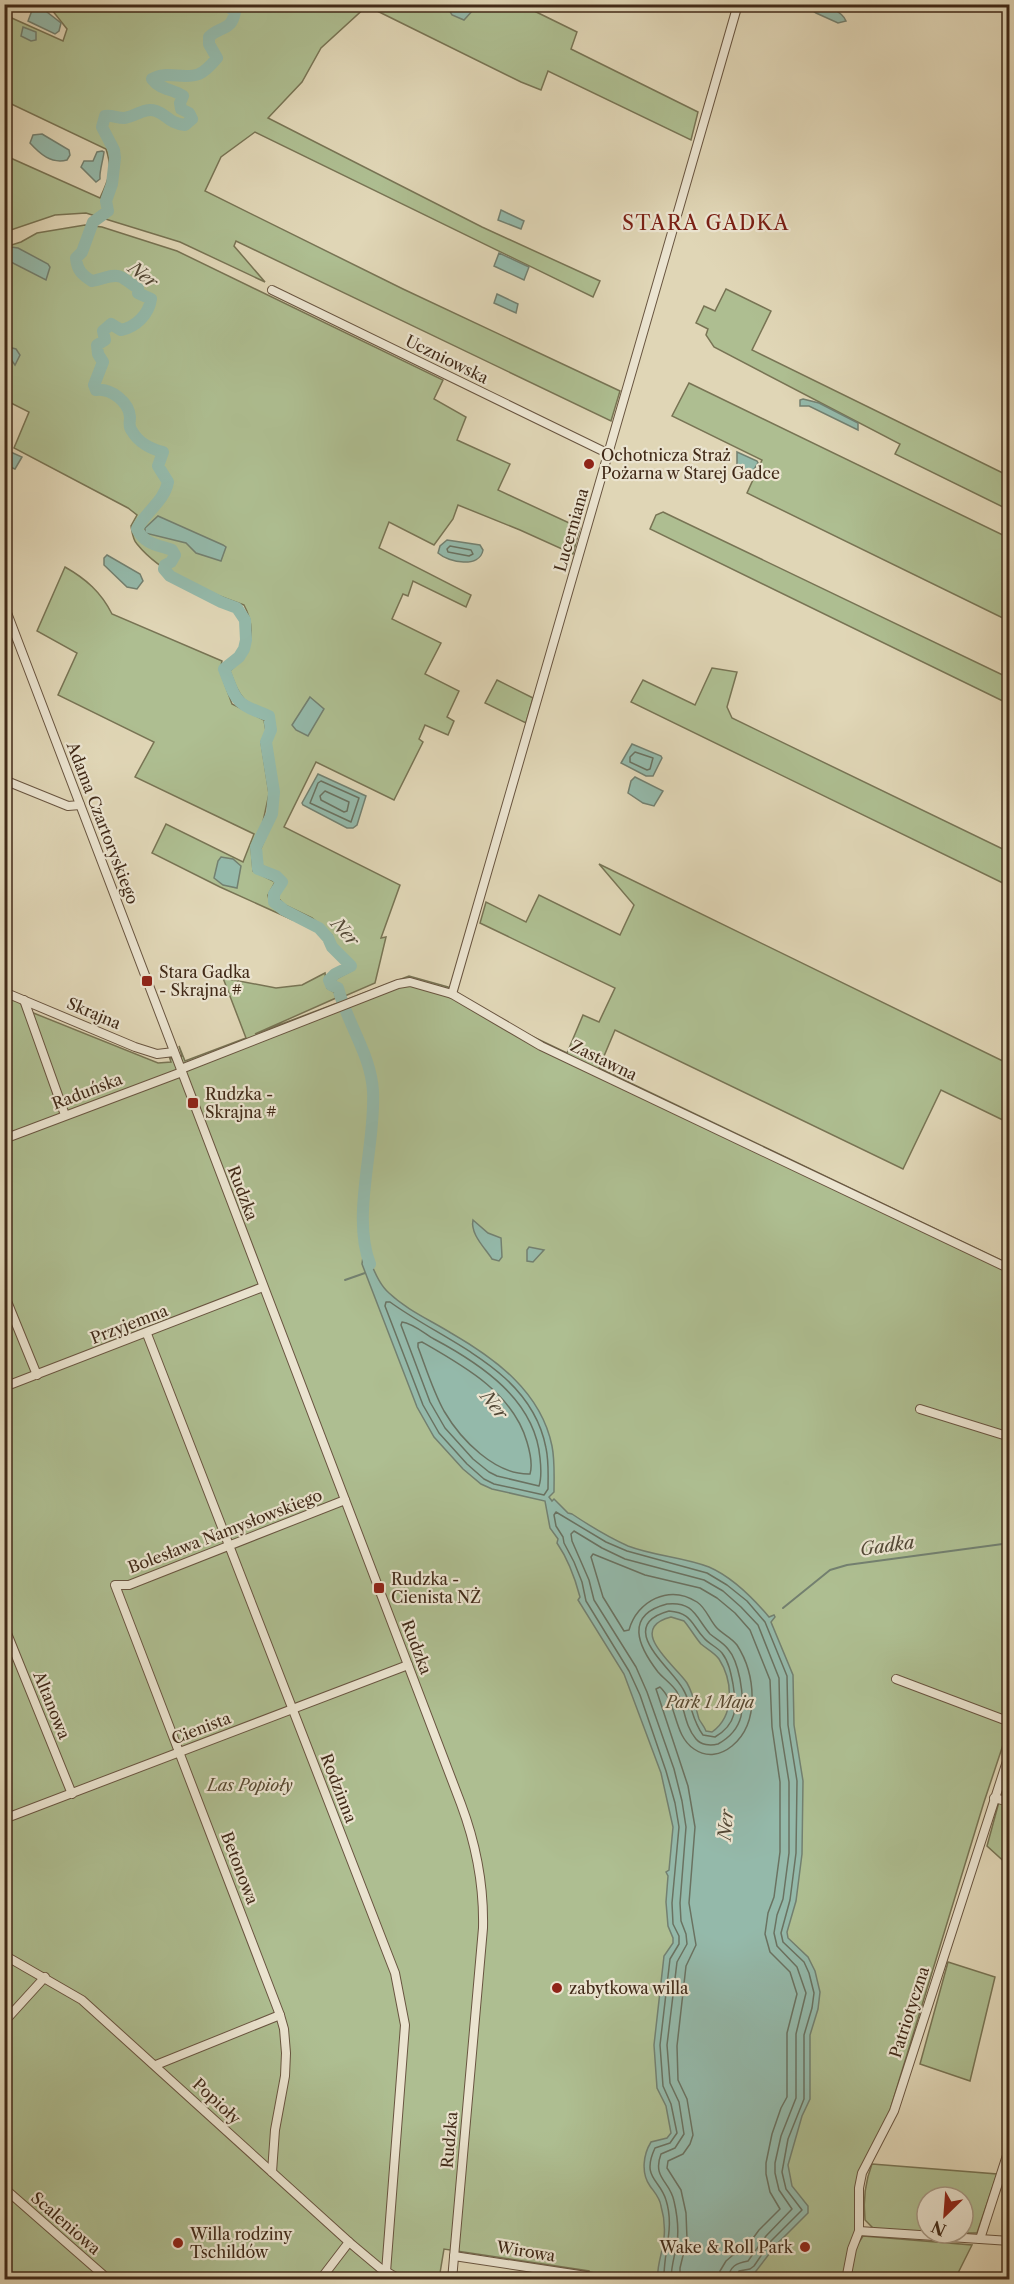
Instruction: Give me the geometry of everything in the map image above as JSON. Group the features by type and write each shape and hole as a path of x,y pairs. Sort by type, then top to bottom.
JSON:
{"street":[{"name":"Lucerniana","path":"452,994 738,4"},
{"name":"Uczniowska","path":"272,290 609,454"},
{"name":"Adama Czartoryskiego","path":"4,605 174,1052"},
{"path":"4,780 68,806 80,805"},
{"name":"Zastawna","path":"181,1071 334,1008 405,982 420,984 452,994 541,1046 1010,1269"},
{"name":"Skrajna","path":"4,992 147,1051 157,1054 174,1052"},
{"path":"24,1000 65,1115"},
{"name":"Rudzka","path":"174,1052 469,1824 477,1857 482,1883 482,1937 452,2280"},
{"name":"Raduńska","path":"4,1139 181,1071"},
{"name":"Przyjemna","path":"4,1388 263,1287"},
{"path":"4,1294 37,1375"},
{"name":"Rodzinna","path":"147,1334 395,1973 405,2025 386,2272"},
{"path":"920,1409 1010,1437"},
{"name":"Bolesława Namysłowskiego","path":"115,1585 129,1585 345,1500"},
{"name":"Betonowa","path":"115,1585 284,2029 285,2076 275,2130 272,2172"},
{"name":"Altanowa","path":"4,1626 72,1794"},
{"name":"Cienista","path":"4,1819 408,1665"},
{"path":"896,1679 1010,1722"},
{"name":"Patriotyczna","path":"846,2280 852,2249 859,2231 859,2188 862,2173 894,2111 1010,1752"},
{"path":"994,1798 1010,1802"},
{"name":"Popioły","path":"4,1954 82,2000 349,2242 386,2272 401,2280"},
{"path":"4,2022 45,1977"},
{"path":"156,2065 280,2015"},
{"path":"980,2239 1010,2146"},
{"name":"Scaleniowa","path":"4,2188 109,2280"},
{"path":"859,2231 1010,2241"},
{"path":"320,2280 349,2242"},
{"name":"Wirowa","path":"454,2256 574,2276 593,2277"}],"green space":[{"path":"520,4 577,32 571,49 698,112 691,140 548,71 541,90 521,82 367,6 321,48 302,82 268,118 482,227 600,281 593,297 255,132 221,157 205,191 403,289 620,391 611,421 236,241 234,246 265,282 180,242 86,213 55,215 5,232 6,156 100,198 110,169 106,149 5,101 5,15 63,41 67,29 48,5"},
{"path":"85,225 102,227 177,251 443,380 434,399 466,417 457,440 510,464 498,490 580,528 573,554 458,505 453,519 434,545 389,522 379,548 471,595 466,607 413,581 408,596 403,594 392,619 441,643 425,674 459,691 447,717 454,721 448,735 425,725 419,739 423,742 394,800 316,762 284,827 400,885 381,938 386,937 375,983 345,996 342,986 335,983 336,979 353,970 355,965 335,944 332,935 312,918 285,905 279,899 279,893 286,882 278,874 263,867 259,853 275,815 278,791 270,743 274,731 273,715 244,699 230,671 243,656 250,641 251,624 244,605 186,581 159,565 147,555 134,538 131,526 137,515 128,508 14,448 29,412 5,400 5,247 21,242 37,233"},
{"path":"726,289 771,311 752,350 1009,476 1009,510 895,454 900,444 714,347 706,335 708,329 696,323 704,306 715,311"},
{"path":"689,383 1009,538 1009,621 747,493 762,460 672,416"},
{"path":"663,512 1009,678 1009,704 650,529 656,515"},
{"path":"65,567 92,587 112,614 222,661 220,671 232,704 264,720 266,731 261,742 269,794 262,826 251,848 253,871 275,882 268,895 270,904 293,920 152,853 166,824 243,862 254,834 135,777 154,742 58,695 77,653 37,631"},
{"path":"712,668 737,672 727,707 732,718 1009,852 1009,886 631,702 643,680 695,705"},
{"path":"497,680 533,698 526,723 485,703"},
{"path":"599,864 1009,1064 1009,1123 941,1090 903,1169 615,1030 599,1068 1009,1264 1009,1727 887,2120 859,2171 855,2235 843,2279 588,2279 589,2271 444,2249 439,2279 5,2279 4,994 20,1001 31,1012 158,1063 171,1062 169,1056 175,1062 182,1061 179,1046 185,1061 246,1038 223,978 276,988 302,985 325,973 327,988 334,992 336,998 255,1034 409,976 448,987 506,1024 567,1053 583,1015 599,1022 615,988 480,923 486,902 526,922 539,895 620,935 634,905"},
{"path":"1009,1765 1009,1866 987,1846"},
{"path":"948,1962 995,1977 970,2081 920,2064"},
{"path":"872,2164 997,2174 977,2233 975,2233 975,2185 915,2185 915,2232 875,2230 865,2220 864,2213 866,2185"},
{"path":"863,2236 915,2240 915,2245 972,2245 955,2279 850,2280 854,2250"}],"water":[{"path":"34,5 38,5 61,23 59,31 55,34 28,21"},
{"path":"451,5 471,5 474,9 464,20 452,15 449,10"},
{"path":"814,5 833,9 846,21 838,23 816,13 813,11"},
{"path":"23,27 36,32 36,40 31,41 21,36"},
{"path":"42,134 69,150 70,155 67,160 51,159 30,143 33,135"},
{"path":"97,152 104,152 100,179 96,182 81,167 84,161 93,161"},
{"path":"501,210 524,221 521,229 498,220"},
{"path":"11,247 18,248 48,264 50,267 46,280 5,259 5,252"},
{"path":"499,253 529,267 524,280 494,266"},
{"path":"497,294 518,304 516,313 494,303"},
{"path":"8,347 16,349 20,355 15,365 10,358 5,359 5,349"},
{"path":"800,400 819,403 858,423 858,430 809,406 800,406"},
{"path":"4,449 22,457 15,469 5,465"},
{"path":"737,452 757,461 753,471 737,466"},
{"path":"158,516 226,547 221,561 196,553 186,543 145,533 145,528"},
{"path":"447,540 480,545 483,550 481,556 464,562 449,559 438,553 440,546"},
{"path":"107,555 140,574 143,581 137,589 127,587 104,565 104,558"},
{"path":"310,697 324,709 308,736 296,730 292,725"},
{"path":"632,744 661,756 653,776 646,776 621,763"},
{"path":"318,774 366,796 357,825 353,828 347,828 303,805"},
{"path":"635,777 663,791 654,806 643,803 628,793 631,781"},
{"path":"221,857 233,859 241,866 237,888 223,885 214,878"},
{"path":"473,1220 488,1233 501,1238 502,1257 499,1261 492,1259 479,1241"},
{"path":"529,1247 544,1250 533,1262 527,1261"},
{"path":"364,1249 378,1278 389,1293 411,1310 484,1354 500,1366 527,1393 538,1409 552,1446 554,1492 549,1497 552,1501 554,1499 568,1513 628,1546 718,1571 742,1589 769,1617 774,1615 775,1617 771,1622 793,1675 794,1725 803,1781 802,1854 796,1901 787,1932 788,1938 808,1957 815,1971 820,1992 818,2009 810,2035 810,2099 802,2116 788,2165 792,2186 808,2206 808,2213 776,2245 753,2275 743,2275 741,2280 658,2280 664,2238 664,2218 660,2200 647,2181 644,2164 651,2142 667,2138 671,2133 666,2106 657,2088 654,2045 664,1956 673,1943 668,1926 666,1902 668,1876 666,1872 669,1870 673,1827 661,1773 624,1674 578,1600 580,1597 571,1569 557,1543 558,1539 550,1528 545,1501 492,1489 481,1484 463,1469 434,1437 417,1407 362,1264","holes":["671,1617 684,1621 701,1644 719,1659 727,1677 728,1708 725,1717 712,1732 706,1731 699,1719 687,1683 665,1658 653,1639 653,1630 658,1623"]}],"waterway":[{"name":"Ner","path":"219,4 235,12 228,26 209,37 209,44 217,58 213,63 193,76 163,75 152,79 155,83 183,96 180,103 181,109 189,113 192,119 185,125 179,124 152,110 124,118 105,116 102,127 114,150 115,158 112,184 106,201 108,211 93,222 82,252 76,258 81,272 92,281 118,276 138,288 138,293 151,299 148,310 137,323 121,330 111,324 103,331 105,340 97,345 98,354 103,362 94,385 96,390 108,391 123,401 129,411 130,426 135,435 145,444 163,452 158,466 168,482 166,489 137,529 147,541 172,550 175,555 164,569 170,576 237,608 245,620 244,649 239,657 224,669 238,700 249,708 269,716 271,730 266,742 274,792 272,814 256,847 258,869 276,876 282,882 274,894 274,902 284,910 319,928 332,947 351,966 335,974 329,980 331,985 338,988 368,1065 373,1091 373,1112 363,1202 365,1245 370,1264"},
{"path":"345,1280 365,1273"},
{"name":"Gadka","path":"783,1608 830,1570 847,1565 1010,1543"}],"place":[{"name":"Ochotnicza Straż Pożarna w Starej Gadce","path":"589,464"},
{"name":"Stara Gadka - Skrajna #","path":"147,981"},
{"name":"Rudzka - Skrajna #","path":"193,1103"},
{"name":"Rudzka - Cienista NŻ","path":"379,1588"},
{"name":"zabytkowa willa","path":"557,1988"},
{"name":"Willa rodziny Tschildów","path":"178,2243"},
{"name":"Wake & Roll Park","path":"805,2247"}],"district":[{"name":"STARA GADKA","path":"706,223"}],"park label":[{"name":"Park 1 Maja","path":"710,1702"},
{"name":"Las Popioły","path":"250,1785"}]}
